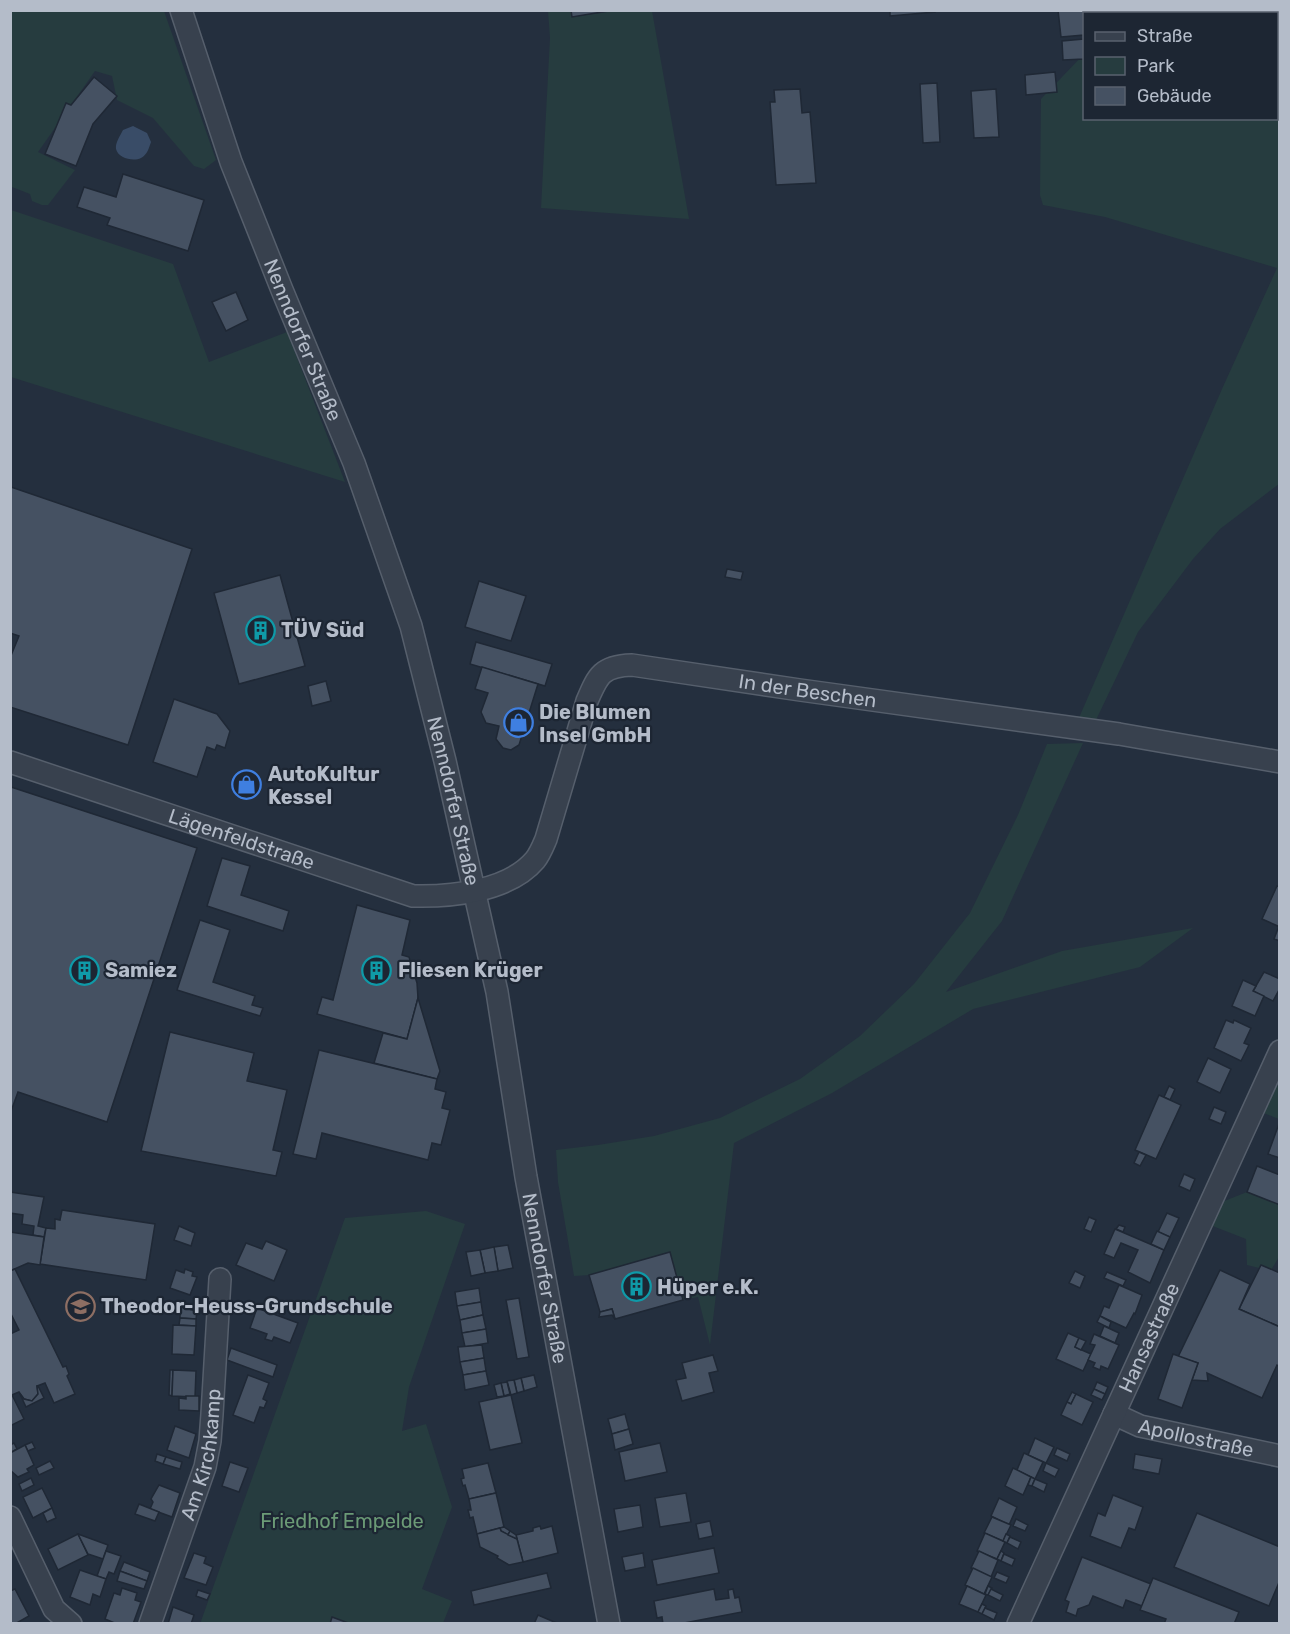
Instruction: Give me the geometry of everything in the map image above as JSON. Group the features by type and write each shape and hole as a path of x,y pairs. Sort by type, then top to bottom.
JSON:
{"street":[{"name":"Nenndorfer Straße","path":"181,10 231,162 354,463 411,626 475,890 497,992 526,1177 609,1623"},
{"name":"In der Beschen","path":"475,890 512,879 536,858 546,839 595,681 604,671 616,666 632,665 1119,734 1280,762"},
{"name":"Lägenfeldstraße","path":"10,762 414,896 458,895 475,890"},
{"name":"Hansastraße","path":"1018,1623 1278,1056"},
{"name":"Am Kirchkamp","path":"150,1623 205,1467 210,1441 220,1279"},
{"name":"Apollostraße","path":"1114,1414 1140,1426 1280,1456"},
{"path":"10,1517 54,1609 71,1623"}],"green space":[{"path":"10,11 164,11 216,160 204,169 194,166 153,118 117,100 112,76 95,71 38,152 75,170 48,205 32,201 30,194 12,187"},
{"path":"548,11 571,11 573,17 614,11 652,11 689,219 541,208 550,38"},
{"path":"1083,55 1083,120 1278,120 1279,70 1279,484 1220,529 1193,559 1138,632 1096,720 1078,720 1277,268 1105,217 1043,205 1040,195 1041,99"},
{"path":"11,210 173,264 209,362 287,332 345,482 11,377"},
{"path":"1083,743 1002,921 946,992 1062,951 1193,928 1140,967 973,1009 832,1093 734,1143 710,1345 698,1297 683,1300 669,1252 589,1275 574,1276 558,1182 556,1150 654,1136 720,1118 800,1079 860,1036 914,984 970,913 1018,815 1047,744"},
{"path":"1279,1085 1279,1119 1261,1112 1275,1087"},
{"path":"1247,1192 1279,1205 1279,1257 1271,1270 1261,1265 1259,1268 1247,1265 1246,1239 1205,1223 1217,1204"},
{"name":"Friedhof Empelde","path":"426,1211 465,1224 409,1387 402,1431 426,1424 452,1507 422,1589 452,1601 443,1623 200,1624 345,1218"}],"water":[{"path":"133,126 147,133 151,142 145,155 134,160 120,155 116,149 123,130"}],"building":[{"path":"571,10 614,10 572,17"},
{"path":"890,10 934,10 935,12 890,16"},
{"path":"1058,10 1086,10 1083,12 1083,35 1061,37"},
{"path":"1083,39 1083,59 1063,60 1062,41"},
{"path":"1055,72 1057,92 1026,95 1025,75"},
{"path":"94,77 117,96 93,124 76,166 45,154 66,103 71,105"},
{"path":"937,83 940,142 923,143 920,84"},
{"path":"800,89 802,113 810,112 816,183 776,185 770,102 775,102 774,90"},
{"path":"996,89 999,137 974,138 971,91"},
{"path":"123,174 204,200 188,251 107,225 110,218 77,207 84,187 116,197"},
{"path":"236,292 248,320 226,331 212,302"},
{"path":"11,487 192,549 128,745 10,707 10,658 19,636 10,633"},
{"path":"727,569 743,572 741,580 725,577"},
{"name":"TÜV Süd","path":"280,575 305,666 239,684 214,593"},
{"path":"479,581 526,596 511,641 465,627"},
{"path":"476,642 552,664 545,686 470,664"},
{"path":"482,667 538,684 519,745 511,750 503,748 496,739 499,726 486,723 481,712 488,693 475,689"},
{"path":"326,681 331,701 312,706 308,686"},
{"path":"174,699 217,714 230,731 225,748 217,745 215,750 207,747 197,777 153,762"},
{"name":"Samiez","path":"11,787 197,848 107,1122 18,1092 10,1114"},
{"path":"222,858 250,866 241,895 289,911 283,931 207,906"},
{"path":"1277,886 1280,887 1280,927 1262,919"},
{"name":"Fliesen Krüger","path":"357,905 410,920 402,955 409,957 417,983 418,998 407,1039 317,1014 322,997 333,1000"},
{"path":"200,920 230,930 213,982 255,996 252,1005 263,1008 260,1016 177,990"},
{"path":"1280,927 1280,941 1274,939"},
{"path":"1264,972 1280,979 1280,988 1273,1001 1253,991"},
{"path":"1243,980 1256,986 1253,991 1264,996 1255,1016 1232,1006"},
{"path":"418,998 440,1071 437,1079 374,1063 383,1033 407,1039"},
{"path":"1226,1020 1233,1023 1234,1020 1251,1028 1244,1043 1249,1045 1241,1061 1214,1048"},
{"path":"170,1032 254,1053 247,1081 287,1090 273,1150 282,1152 276,1176 141,1151"},
{"path":"319,1050 437,1079 435,1089 446,1092 442,1108 450,1110 441,1145 432,1143 428,1160 322,1133 316,1159 293,1154"},
{"path":"1208,1058 1231,1069 1220,1093 1197,1082"},
{"path":"1169,1086 1175,1089 1170,1100 1164,1097"},
{"path":"1159,1095 1181,1105 1156,1159 1135,1150"},
{"path":"1214,1107 1226,1112 1221,1124 1209,1119"},
{"path":"1280,1121 1280,1158 1268,1154"},
{"path":"1139,1152 1146,1155 1140,1166 1134,1163"},
{"path":"1257,1166 1280,1175 1280,1205 1247,1192"},
{"path":"1184,1174 1195,1179 1190,1191 1179,1186"},
{"path":"10,1192 44,1197 38,1226 46,1228 44,1237 33,1235 34,1226 22,1224 23,1215 10,1213"},
{"path":"62,1210 155,1224 146,1280 40,1264 46,1228 55,1229 55,1219 60,1220"},
{"path":"1167,1213 1179,1218 1170,1237 1158,1232"},
{"path":"1089,1217 1096,1220 1091,1232 1084,1229"},
{"path":"1119,1225 1125,1227 1123,1232 1116,1229"},
{"path":"179,1226 195,1233 191,1246 174,1240"},
{"path":"1115,1229 1164,1250 1150,1283 1128,1272 1138,1250 1121,1243 1114,1258 1104,1254"},
{"path":"1157,1231 1170,1237 1164,1250 1151,1244"},
{"path":"10,1232 44,1237 40,1265 28,1263 10,1271"},
{"path":"266,1241 287,1250 274,1281 236,1265 246,1243 262,1249"},
{"path":"508,1245 513,1268 498,1271 494,1247"},
{"path":"494,1247 498,1271 485,1273 480,1250"},
{"path":"480,1250 485,1273 471,1276 466,1252"},
{"name":"Hüper e.K.","path":"670,1252 683,1300 615,1319 612,1309 600,1312 589,1275"},
{"path":"1261,1265 1280,1273 1280,1327 1239,1309"},
{"path":"15,1269 63,1367 66,1366 69,1374 67,1376 75,1394 54,1403 45,1383 37,1386 38,1394 32,1401 24,1399 19,1392 12,1395 24,1419 10,1426 10,1334 19,1330 10,1312 10,1271"},
{"path":"185,1269 193,1272 192,1276 197,1277 190,1295 170,1288 176,1270 184,1273"},
{"path":"1220,1270 1250,1284 1239,1309 1280,1327 1280,1367 1277,1365 1262,1398 1207,1373 1208,1381 1192,1380 1198,1363 1178,1357"},
{"path":"1075,1271 1085,1276 1080,1288 1069,1283"},
{"path":"1107,1272 1126,1280 1123,1286 1104,1278"},
{"path":"1119,1285 1142,1295 1135,1314 1126,1328 1100,1316 1104,1306 1109,1308"},
{"path":"479,1288 481,1302 457,1306 455,1292"},
{"path":"519,1298 529,1357 517,1359 506,1300"},
{"path":"481,1302 483,1315 460,1320 457,1306"},
{"path":"180,1307 197,1311 196,1319 180,1318"},
{"path":"257,1308 298,1323 290,1343 274,1337 272,1341 265,1339 267,1334 250,1328"},
{"path":"612,1309 615,1319 612,1315 599,1317 600,1312"},
{"path":"483,1315 486,1329 462,1333 460,1320"},
{"path":"1100,1316 1111,1322 1109,1328 1097,1322"},
{"path":"180,1318 196,1319 196,1326 179,1325"},
{"path":"173,1325 196,1326 194,1355 172,1354"},
{"path":"1104,1326 1119,1333 1115,1343 1100,1336"},
{"path":"486,1329 488,1343 465,1347 462,1333"},
{"path":"1068,1333 1079,1338 1075,1347 1091,1354 1083,1371 1056,1359"},
{"path":"1094,1334 1119,1345 1108,1369 1101,1366 1100,1370 1093,1367 1095,1363 1088,1360 1095,1345 1090,1344"},
{"path":"1079,1338 1086,1341 1081,1350 1075,1347"},
{"path":"482,1345 484,1358 460,1362 458,1347"},
{"path":"231,1348 277,1365 273,1377 227,1360"},
{"path":"1173,1354 1198,1363 1182,1408 1158,1399"},
{"path":"713,1355 718,1371 709,1373 714,1392 682,1401 676,1380 686,1378 682,1363"},
{"path":"484,1358 486,1371 463,1375 460,1362"},
{"path":"170,1370 173,1370 172,1396 169,1395"},
{"path":"173,1370 196,1371 195,1397 172,1396"},
{"path":"486,1371 489,1385 465,1390 463,1375"},
{"path":"248,1375 269,1383 263,1399 267,1401 264,1408 260,1407 254,1423 233,1415"},
{"path":"534,1375 537,1387 524,1391 521,1378"},
{"path":"521,1378 524,1391 517,1393 514,1380"},
{"path":"514,1380 517,1393 511,1395 507,1381"},
{"path":"507,1382 510,1394 504,1396 501,1383"},
{"path":"1097,1382 1108,1387 1105,1394 1094,1389"},
{"path":"501,1383 504,1396 497,1397 494,1385"},
{"path":"37,1386 44,1398 26,1407 20,1394 24,1399 32,1401 38,1394"},
{"path":"1094,1389 1105,1394 1102,1400 1091,1395"},
{"path":"1072,1392 1076,1394 1071,1404 1067,1402"},
{"path":"1076,1394 1093,1402 1082,1425 1061,1415 1067,1402 1071,1404"},
{"path":"511,1395 522,1443 490,1450 479,1402"},
{"path":"186,1396 199,1396 199,1411 179,1410 179,1398 186,1399"},
{"path":"625,1414 629,1429 612,1434 608,1419"},
{"path":"175,1426 196,1434 189,1458 167,1450"},
{"path":"629,1429 633,1444 615,1450 612,1434"},
{"path":"1035,1438 1054,1447 1046,1463 1028,1455"},
{"path":"32,1442 35,1448 28,1451 25,1445"},
{"path":"14,1443 17,1449 10,1453 10,1445"},
{"path":"660,1443 667,1472 625,1481 619,1452"},
{"path":"25,1445 34,1465 27,1469 29,1472 18,1477 10,1470 10,1453"},
{"path":"1057,1448 1070,1454 1067,1461 1054,1455"},
{"path":"1024,1453 1043,1462 1035,1479 1017,1470"},
{"path":"157,1454 166,1457 163,1464 155,1461"},
{"path":"1135,1454 1162,1459 1159,1474 1133,1469"},
{"path":"166,1457 182,1462 180,1469 163,1464"},
{"path":"50,1461 54,1468 39,1475 36,1468"},
{"path":"230,1462 248,1468 239,1492 222,1486"},
{"path":"488,1463 496,1493 469,1499 461,1479 464,1478 462,1469"},
{"path":"1046,1463 1059,1469 1055,1477 1043,1471"},
{"path":"1013,1468 1031,1477 1023,1495 1005,1486"},
{"path":"1031,1477 1035,1479 1032,1486 1028,1485"},
{"path":"31,1478 34,1485 22,1491 19,1484"},
{"path":"1035,1479 1047,1484 1044,1492 1032,1486"},
{"path":"159,1485 180,1493 172,1517 150,1509 153,1502 151,1499"},
{"path":"42,1488 52,1508 33,1518 23,1497"},
{"path":"496,1493 504,1527 477,1534 473,1517 470,1518 468,1510 471,1510 469,1499"},
{"path":"686,1493 691,1522 660,1527 655,1498"},
{"path":"1113,1495 1143,1507 1135,1530 1129,1528 1121,1548 1090,1536 1098,1513 1105,1516"},
{"path":"999,1498 1017,1507 1009,1525 991,1516"},
{"path":"139,1504 159,1512 155,1521 135,1514"},
{"path":"640,1505 643,1527 618,1532 614,1509"},
{"path":"52,1508 56,1518 47,1522 43,1513"},
{"path":"1197,1513 1280,1547 1280,1580 1269,1606 1174,1567"},
{"path":"992,1517 1011,1525 1003,1541 984,1533"},
{"path":"1016,1519 1028,1525 1025,1531 1013,1526"},
{"path":"710,1521 713,1536 699,1539 696,1524"},
{"path":"540,1526 541,1529 552,1526 558,1553 523,1562 516,1535 533,1531 533,1528"},
{"path":"504,1527 510,1531 508,1535 501,1531 500,1528"},
{"path":"500,1528 501,1531 517,1539 523,1562 509,1565 497,1558 498,1556 480,1547 477,1534"},
{"path":"510,1531 516,1535 517,1539 508,1535"},
{"path":"985,1533 1005,1542 997,1559 977,1551"},
{"path":"78,1534 88,1555 58,1570 48,1549"},
{"path":"78,1534 108,1545 103,1559 88,1554"},
{"path":"1006,1534 1010,1536 1007,1543 1003,1541"},
{"path":"1010,1537 1021,1542 1018,1549 1007,1543"},
{"path":"714,1548 719,1573 657,1585 652,1560"},
{"path":"106,1551 121,1556 114,1574 109,1572 106,1579 97,1576"},
{"path":"979,1551 998,1560 991,1577 971,1568"},
{"path":"1001,1551 1004,1553 1001,1561 997,1559"},
{"path":"194,1553 206,1557 204,1563 213,1567 206,1585 184,1578"},
{"path":"643,1553 645,1567 625,1571 622,1557"},
{"path":"1004,1554 1015,1559 1012,1566 1001,1561"},
{"path":"1082,1557 1151,1584 1142,1606 1126,1600 1123,1608 1093,1596 1089,1605 1078,1609 1076,1616 1066,1612 1069,1602 1065,1600"},
{"path":"124,1562 150,1572 147,1581 120,1571"},
{"path":"973,1568 992,1577 984,1594 965,1585"},
{"path":"80,1570 106,1579 100,1597 93,1594 90,1605 70,1597"},
{"path":"120,1571 147,1581 144,1589 117,1581"},
{"path":"997,1572 1009,1577 1006,1583 994,1578"},
{"path":"547,1573 551,1588 474,1605 471,1591"},
{"path":"1153,1578 1239,1612 1234,1624 1164,1624 1166,1619 1140,1610"},
{"path":"967,1586 986,1595 978,1612 959,1604"},
{"path":"988,1586 992,1588 988,1595 985,1594"},
{"path":"122,1588 137,1593 135,1600 141,1602 133,1624 117,1624 105,1619 114,1593 120,1595"},
{"path":"15,1589 29,1616 15,1624 10,1624 10,1591"},
{"path":"714,1589 716,1600 729,1598 728,1590 733,1589 735,1598 739,1597 742,1612 679,1624 663,1624 662,1617 657,1618 654,1601"},
{"path":"991,1589 1003,1595 1000,1601 988,1595"},
{"path":"198,1590 210,1594 207,1600 196,1596"},
{"path":"982,1604 986,1606 982,1614 978,1612"},
{"path":"173,1607 194,1615 191,1624 168,1624"},
{"path":"985,1608 997,1613 994,1620 982,1614"},
{"path":"538,1615 559,1624 534,1624"},
{"path":"332,1617 351,1624 330,1624"}],"place":[{"name":"TÜV Süd","path":"260,630"},
{"name":"Die Blumen Insel GmbH","path":"518,723"},
{"name":"AutoKultur Kessel","path":"247,785"},
{"name":"Samiez","path":"84,970"},
{"name":"Fliesen Krüger","path":"377,970"},
{"name":"Hüper e.K.","path":"636,1287"},
{"name":"Theodor-Heuss-Grundschule","path":"80,1306"}]}
